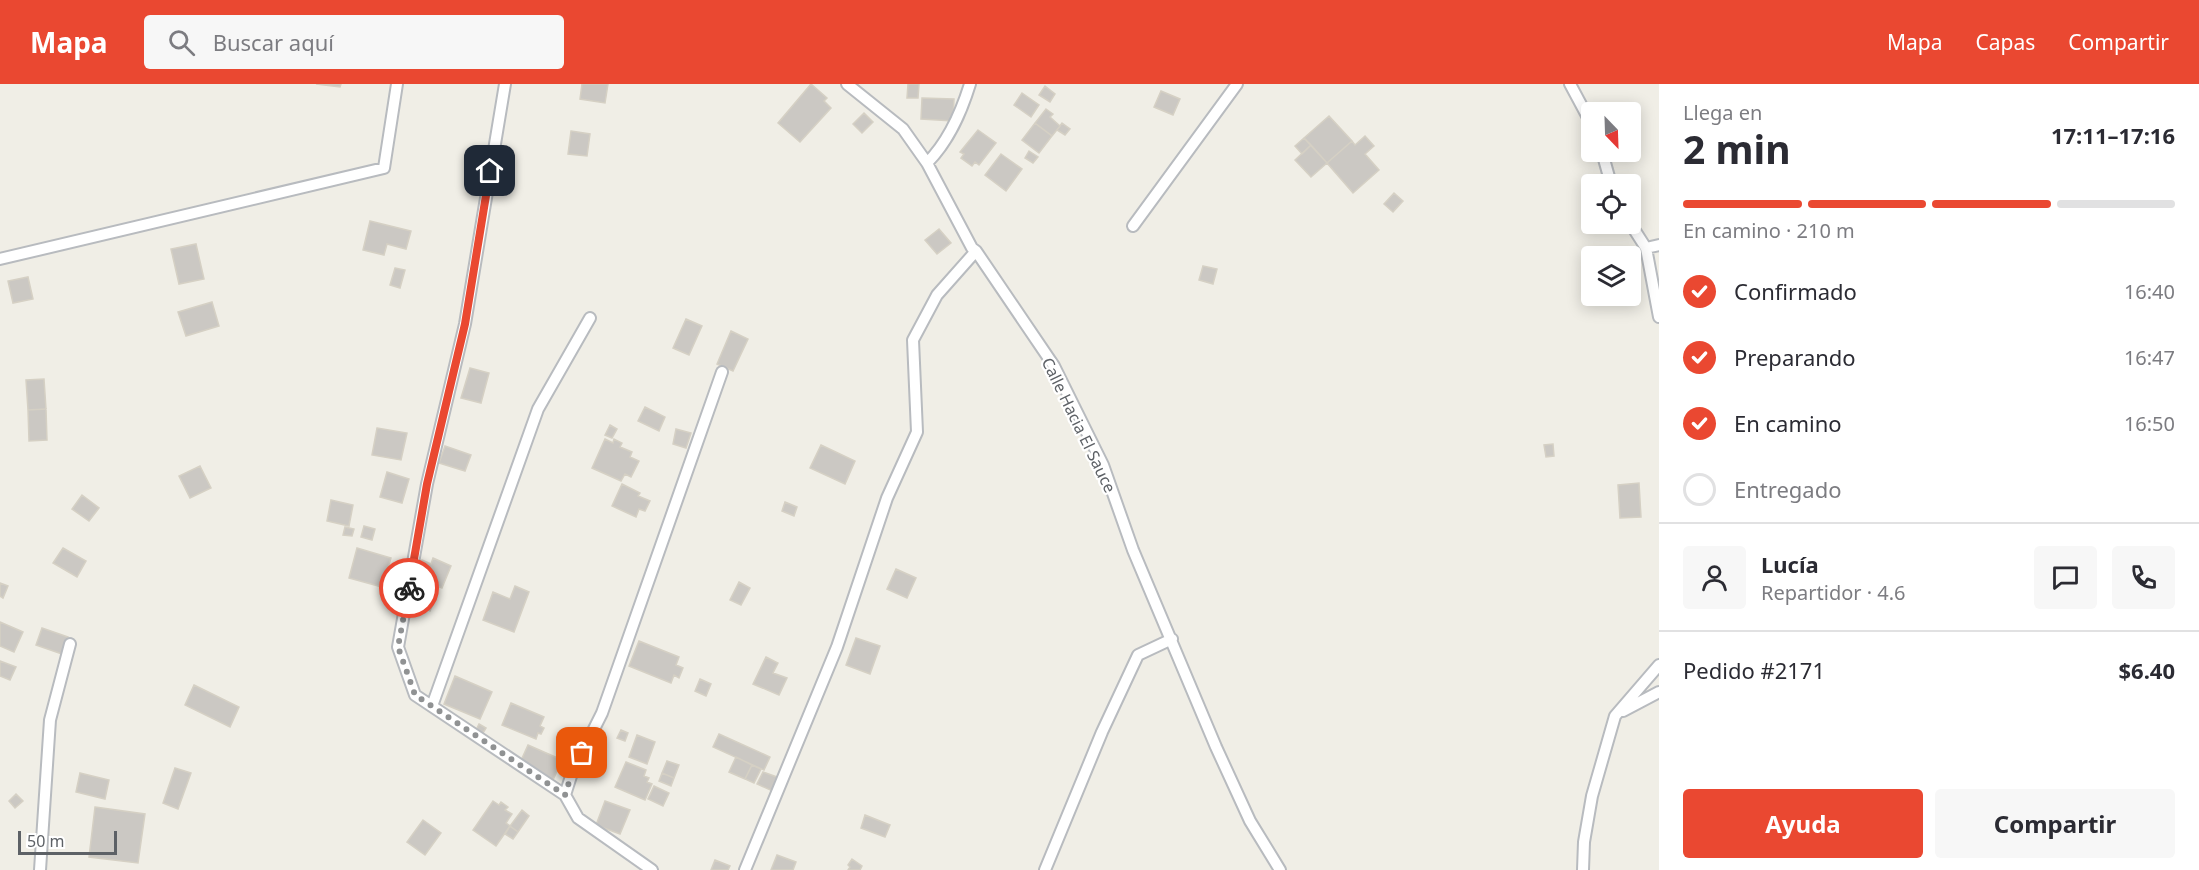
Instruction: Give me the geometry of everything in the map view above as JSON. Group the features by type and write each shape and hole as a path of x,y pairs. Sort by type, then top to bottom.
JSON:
{"street":[{"path":"0,258 384,168 397,84"},
{"path":"505,84 465,324 427,484 398,647 415,695 565,795 578,818 652,870"},
{"name":"Calle Hacia El Sauce","path":"847,84 903,129 927,163 972,248 1054,366 1103,465 1133,550 1216,747 1250,822 1280,870"},
{"path":"927,163 942,148 963,105 970,84"},
{"path":"1133,226 1237,84"},
{"path":"1570,84 1581,104"},
{"path":"1637,234 1646,248 1659,317"},
{"path":"1646,248 1659,245"},
{"path":"745,870 837,647 887,498 917,432 913,340 937,295 976,251"},
{"path":"432,706 538,409 590,318"},
{"path":"565,795 572,773 602,713 722,372"},
{"path":"1044,870 1102,732 1138,655 1172,639"},
{"path":"40,870 50,720 70,645"},
{"path":"1583,870 1584,842 1592,796 1615,716 1659,665"},
{"path":"1615,716 1659,692"}],"building":[{"path":"316,84 341,84 340,87"},
{"path":"582,84 608,84 605,103 580,99"},
{"path":"811,84 827,98 824,101 831,108 800,142 778,123"},
{"path":"908,84 919,84 918,98 907,98"},
{"path":"1045,86 1055,94 1050,102 1039,95"},
{"path":"1161,91 1180,99 1173,115 1154,107"},
{"path":"1022,93 1039,105 1031,117 1014,105"},
{"path":"922,98 954,99 953,121 921,119"},
{"path":"1046,109 1053,114 1050,117 1060,126 1052,136 1035,123"},
{"path":"864,113 873,122 862,133 853,124"},
{"path":"1329,116 1352,141 1327,163 1304,138"},
{"path":"1035,123 1052,136 1039,153 1022,140"},
{"path":"1062,123 1070,129 1065,135 1057,130"},
{"path":"978,130 996,143 979,165 975,162 972,166 961,158 964,154 960,152"},
{"path":"571,131 590,134 587,156 568,154"},
{"path":"1365,136 1374,146 1365,154 1379,170 1353,193 1327,163 1352,141 1355,145"},
{"path":"1304,138 1311,145 1302,154 1295,146"},
{"path":"1311,145 1327,163 1311,177 1295,160"},
{"path":"1029,151 1038,157 1033,163 1025,158"},
{"path":"1001,154 1022,169 1006,191 985,175"},
{"path":"1394,193 1403,201 1393,212 1384,204"},
{"path":"370,221 411,231 406,249 387,244 384,255 363,250"},
{"path":"939,229 951,243 937,254 925,240"},
{"path":"196,244 204,279 179,284 171,249"},
{"path":"1203,266 1217,269 1213,284 1199,280"},
{"path":"395,268 405,270 400,288 390,285"},
{"path":"28,277 33,299 13,303 8,281"},
{"path":"212,302 219,326 186,336 178,312"},
{"path":"686,319 702,326 689,355 673,348"},
{"path":"731,331 748,339 733,371 717,364"},
{"path":"470,368 489,373 481,403 461,398"},
{"path":"44,379 46,409 28,410 26,380"},
{"path":"645,407 665,417 659,431 638,421"},
{"path":"46,409 47,440 29,441 28,410"},
{"path":"610,425 617,429 612,438 605,435"},
{"path":"377,428 407,433 401,460 372,455"},
{"path":"676,429 691,433 686,448 673,444"},
{"path":"605,439 613,443 614,439 622,443 620,447 632,452 630,457 639,461 631,477 625,474 621,481 592,468"},
{"path":"1553,444 1554,456 1546,457 1544,445"},
{"path":"821,445 855,461 845,484 810,468"},
{"path":"445,446 471,455 465,471 439,463"},
{"path":"200,466 211,488 190,498 179,476"},
{"path":"387,472 409,479 402,503 380,497"},
{"path":"1639,483 1641,517 1620,518 1618,485"},
{"path":"622,484 640,493 638,496 650,501 645,511 639,509 636,517 612,506"},
{"path":"82,495 99,508 89,521 72,509"},
{"path":"331,500 353,505 349,526 327,521"},
{"path":"785,502 797,507 794,516 782,511"},
{"path":"364,526 375,529 372,540 361,537"},
{"path":"345,527 354,529 352,536 343,535"},
{"path":"63,548 86,561 77,577 53,563"},
{"path":"357,548 391,558 382,587 349,578"},
{"path":"433,558 451,566 442,588 415,576 422,560 431,564"},
{"path":"896,569 916,578 907,598 887,589"},
{"path":"425,582 431,585 428,590 422,587"},
{"path":"739,582 750,588 741,605 730,600"},
{"path":"0,583 8,586 3,598 0,596"},
{"path":"515,586 529,592 514,632 483,620 493,592 510,599"},
{"path":"421,598 433,604 430,611 418,605"},
{"path":"0,622 23,632 14,652 0,646"},
{"path":"42,628 68,637 62,654 36,645"},
{"path":"856,638 880,646 870,674 846,665"},
{"path":"639,641 679,657 676,665 683,668 679,678 674,675 671,683 629,666"},
{"path":"766,657 778,663 773,673 787,678 779,695 753,684"},
{"path":"0,661 16,667 10,680 0,676"},
{"path":"455,676 492,692 480,719 444,704"},
{"path":"700,679 711,684 706,696 695,691"},
{"path":"194,685 239,707 230,727 185,705"},
{"path":"511,703 544,717 540,726 544,728 541,734 538,733 536,739 502,725"},
{"path":"479,724 486,728 483,733 476,730"},
{"path":"621,730 628,733 625,741 617,738"},
{"path":"719,734 770,757 764,770 713,747"},
{"path":"637,735 655,742 647,764 629,757"},
{"path":"528,745 562,760 553,780 519,765"},
{"path":"736,757 752,765 745,779 729,772"},
{"path":"667,761 679,765 674,778 662,773"},
{"path":"626,762 646,770 644,776 649,778 647,782 652,784 645,800 615,787"},
{"path":"752,765 761,769 754,783 745,779"},
{"path":"175,768 191,773 178,809 163,803"},
{"path":"763,772 777,777 775,781 779,783 775,792 757,784"},
{"path":"80,773 109,780 105,799 76,792"},
{"path":"662,773 674,778 671,786 659,781"},
{"path":"654,786 669,793 663,806 648,799"},
{"path":"16,794 23,801 15,808 9,801"},
{"path":"493,801 499,805 501,802 508,807 505,810 512,814 506,823 510,826 496,846 473,830"},
{"path":"605,801 630,810 620,834 596,825"},
{"path":"95,807 145,814 138,863 89,857"},
{"path":"522,810 529,816 518,832 510,826"},
{"path":"865,815 890,825 885,837 861,828"},
{"path":"423,820 441,833 425,855 407,842"},
{"path":"510,826 518,832 513,839 505,834"},
{"path":"777,855 796,862 793,870 771,870"},
{"path":"852,859 862,866 860,870 848,870"},
{"path":"715,860 730,866 728,870 711,870"}],"way so far":[{"path":"409,588 398,647 415,695 565,795 582,753"}],"route":[{"path":"409,588 427,484 465,324 490,171"}]}
